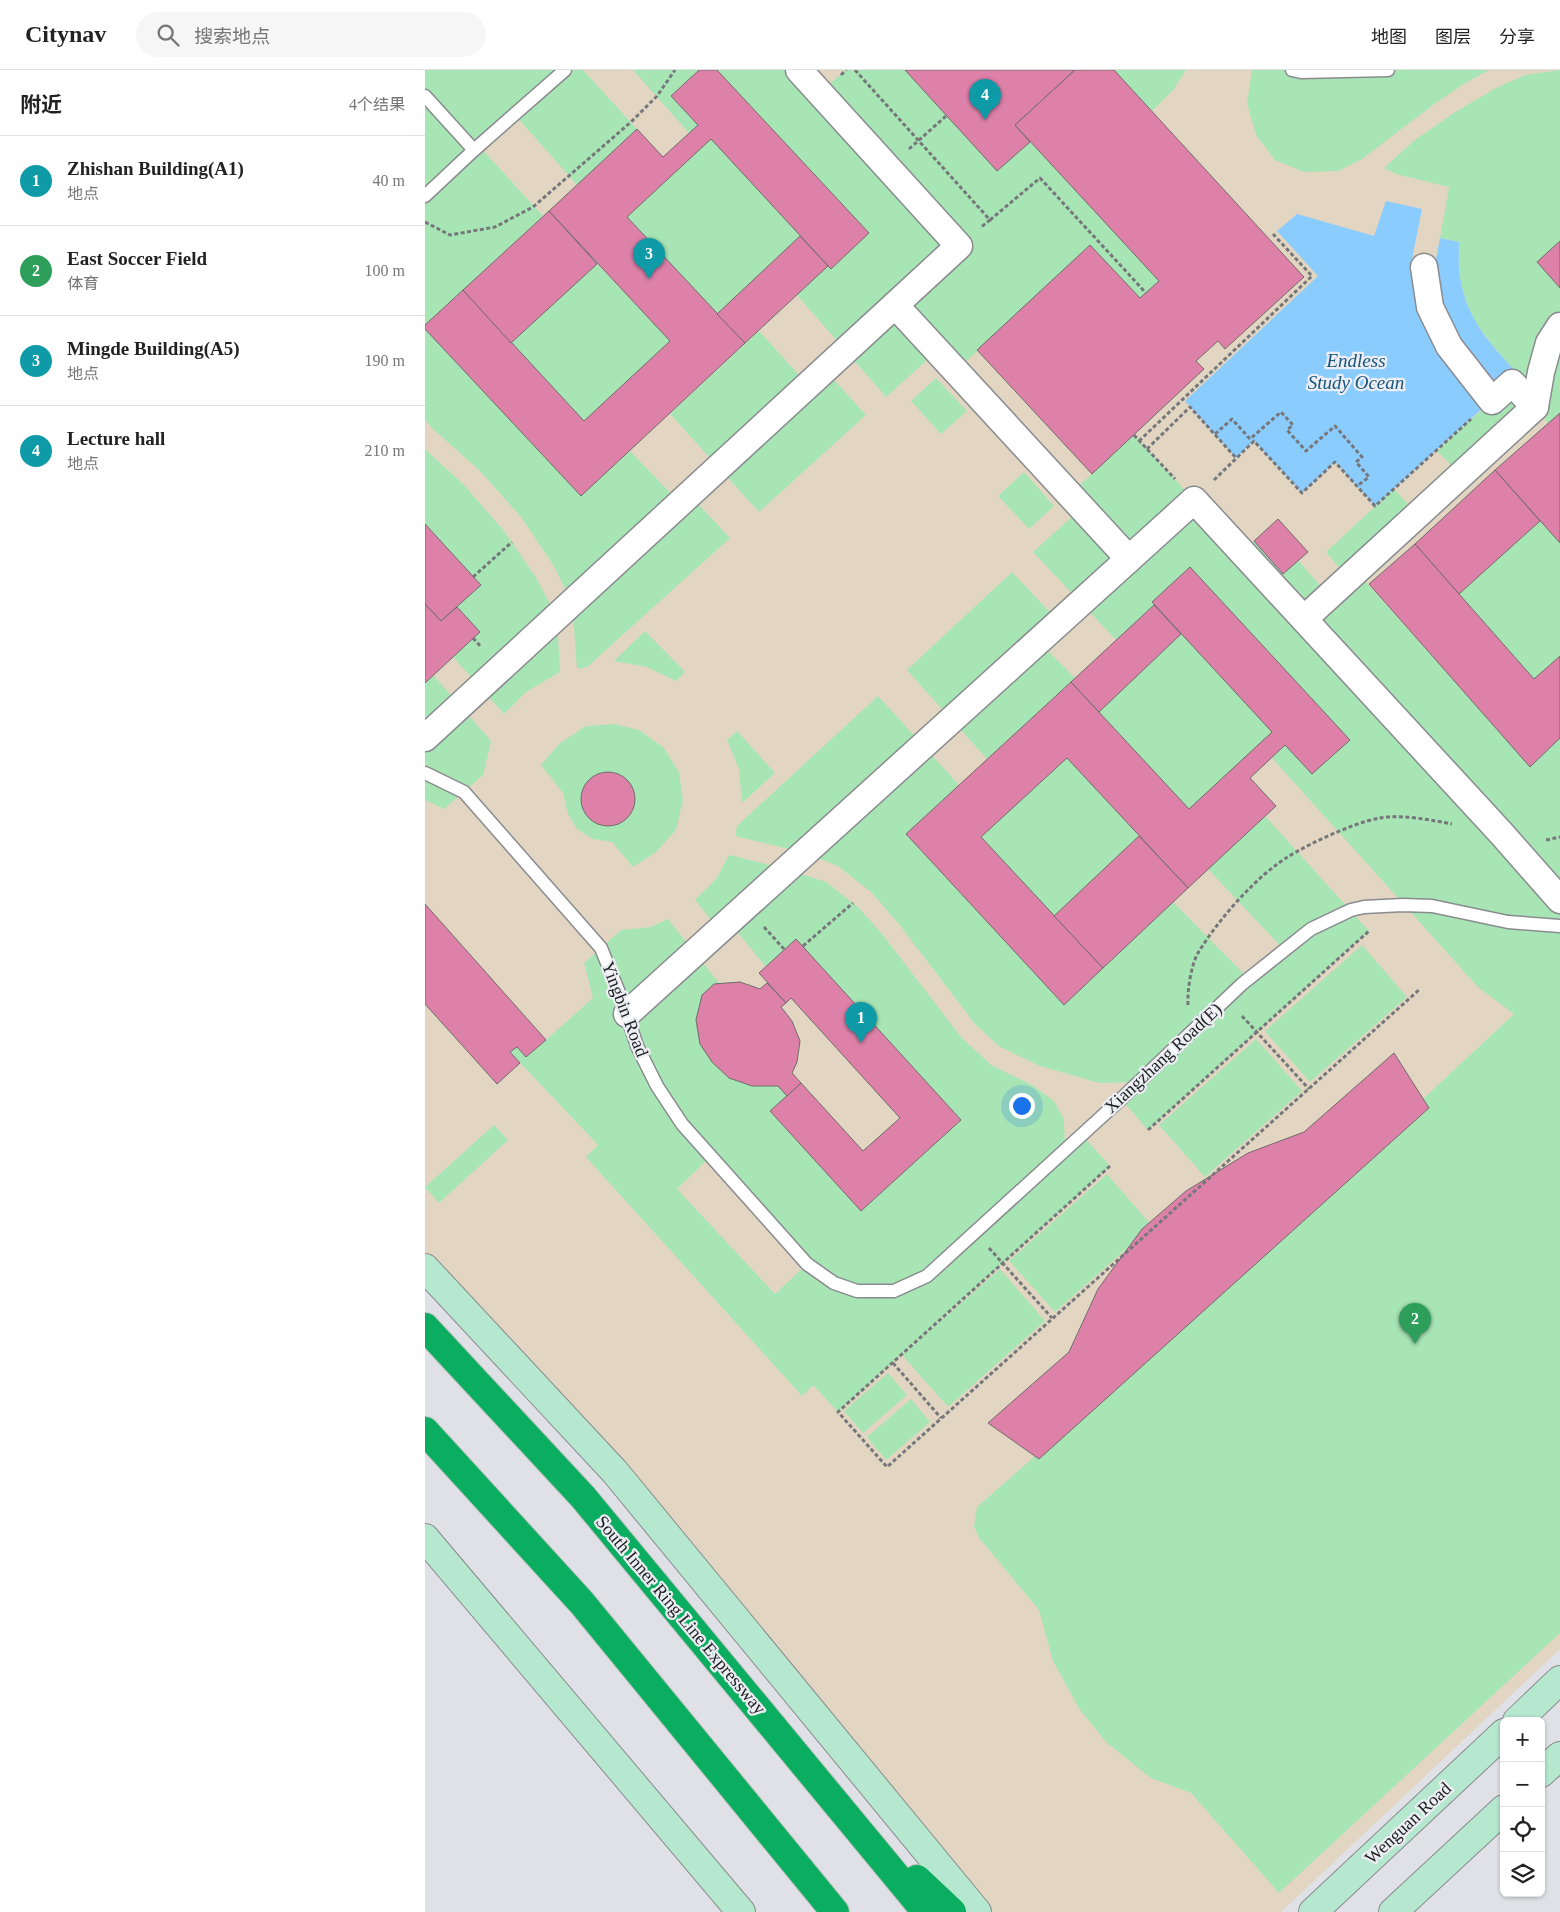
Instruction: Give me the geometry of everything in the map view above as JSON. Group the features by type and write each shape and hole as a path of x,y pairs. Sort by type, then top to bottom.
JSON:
{"highway":[{"name":"South Inner Ring Line Expressway","path":"425,1327 583,1497 926,1912"},
{"path":"425,1430 582,1603 835,1912"},
{"path":"840,1808 952,1912"},
{"path":"789,1855 820,1912"}],"main road":[{"path":"425,1268 615,1472 977,1912"},
{"path":"425,1538 741,1912"},
{"path":"1521,1717 1560,1680"},
{"name":"Wenguan Road","path":"1313,1912 1500,1737"},
{"path":"1545,1769 1560,1756"},
{"path":"1393,1912 1500,1812"}],"street":[{"path":"425,738 959,246 799,70"},
{"path":"1424,267 1430,307 1449,346 1492,401 1512,383 1535,408"},
{"path":"895,305 1129,558"},
{"path":"1304,619 1535,408 1541,372 1549,343 1560,326"},
{"path":"627,1014 1194,500 1501,833 1560,900"}],"lane":[{"path":"425,196 565,70"},
{"path":"1292,70 1301,72 1388,70"},
{"path":"425,96 474,150"},
{"name":"Yingbin Road","path":"425,773 463,792 601,948 627,1014 637,1046 657,1086 682,1124 807,1264"},
{"name":"Xiangzhang Road(E)","path":"807,1264 834,1283 857,1291 894,1291 927,1276 1242,984 1311,929 1351,910 1364,907 1403,905 1432,906 1508,922 1560,926"}],"path":[{"path":"425,222 450,234 495,227 533,207 631,122 657,96 675,70"},
{"path":"855,70 990,220"},
{"path":"888,168 946,116"},
{"path":"959,246 1040,178 1146,293"},
{"path":"1139,440 1312,276 1273,234"},
{"path":"1134,435 1194,500 1254,441 1302,493 1335,462 1375,506 1492,401"},
{"path":"1147,449 1190,407 1236,458"},
{"path":"1215,434 1232,420 1250,439 1281,412 1293,425 1287,430 1306,451 1335,426 1362,457 1356,462 1369,477 1357,486"},
{"path":"473,577 512,542"},
{"path":"1192,1032 1187,994 1197,955 1238,899 1276,864 1345,829 1380,818 1423,818 1453,824"},
{"path":"1501,833 1539,841 1560,837"},
{"path":"803,946 853,903"},
{"path":"1149,1130 1369,931"},
{"path":"1110,1166 838,1412 887,1467 1421,989"},
{"path":"1257,1032 1309,1089"},
{"path":"1003,1263 1053,1318"},
{"path":"893,1363 941,1418"}],"shaded area":[{"path":"425,70 1560,70 1560,1649 1281,1912 977,1912 425,1268"}],"green space":[{"path":"425,70 583,70 637,129 577,185 515,115 479,146 543,216 425,325"},
{"path":"633,70 699,70 671,96 698,125 689,133"},
{"path":"717,70 799,70 819,93 846,70 905,70 997,171 1030,142 1159,281 1140,298 1090,245 956,371 937,351 886,397 797,295 828,266 831,269 869,233"},
{"path":"1114,70 1186,70 1173,90 1152,111"},
{"path":"1252,70 1489,70 1465,83 1433,105 1362,159 1338,171 1304,172 1275,160 1256,135 1247,103"},
{"path":"1560,70 1560,241 1537,262 1560,288 1560,413 1549,424 1535,408 1461,475 1437,451 1519,375 1490,342 1474,319 1468,306 1459,273 1459,242 1440,238 1449,187 1396,174 1384,168 1416,139 1457,111 1496,88 1525,75"},
{"path":"711,139 800,236 717,314 627,217"},
{"path":"597,264 670,341 584,421 511,343"},
{"path":"425,329 581,496 630,451 680,503 690,495 730,538 587,667 577,669 572,602 552,563 521,517 479,470 432,428 425,419"},
{"path":"759,331 808,385 825,370 866,415 759,512 670,414"},
{"path":"936,378 967,411 941,434 911,401"},
{"path":"1134,435 1242,552 1254,541 1283,573 1298,560 1329,596 1348,578 1326,552 1394,489 1418,515 1356,571 1529,766 1560,738 1560,1633 1279,1893 1191,1793 1151,1778 1107,1743 1080,1710 1053,1661 1039,1610 980,1539 974,1527 977,1507 1035,1456 1039,1458 1429,1108 1423,1099 1514,1014 1478,987 1272,758 1285,745 1312,774 1349,739 1190,567 1152,602 1154,605 1116,640 1033,552 1082,508 1070,494"},
{"path":"425,449 464,485 504,531 535,576 557,617 560,672 526,692 504,714 453,657 480,632 457,607 480,585 425,524"},
{"path":"1024,472 1054,506 1029,529 998,496"},
{"path":"1540,521 1560,543 1560,656 1534,679 1459,594"},
{"path":"1012,572 1059,622 1038,641 1075,678 987,759 907,670"},
{"path":"645,631 685,672 676,681 647,667 614,661"},
{"path":"1181,634 1272,732 1189,809 1099,712"},
{"path":"433,675 491,741 483,775 444,809 425,800 425,683"},
{"path":"878,696 959,785 906,835 1064,1005 1173,902 1249,979 1284,950 1208,869 1265,816 1369,931 1148,1130 1121,1099 1137,1082 1099,1083 1040,1066 1000,1047 975,1024 898,923 872,893 838,866 805,853 735,836 737,826"},
{"path":"614,724 639,730 663,747 679,772 683,800 676,830 656,852 633,867 612,842 593,839 577,829 568,814 563,793 541,765 559,744 586,726"},
{"path":"737,731 775,773 742,803 739,769 727,740"},
{"path":"1067,758 1139,836 1054,916 981,837"},
{"path":"729,855 787,869 826,882 859,908 882,934 961,1037 991,1065 1032,1085 1054,1101 1064,1119 1065,1149 1082,1135 1110,1166 838,1412 813,1385 802,1396 586,1157 598,1145 510,1052 517,1047 527,1057 593,998 584,963 621,930 651,927 668,919 720,984 702,995 696,1020 700,1044 729,1078 752,1086 778,1086 787,1096 770,1112 861,1211 961,1120 796,939 766,967 729,922 719,930 695,900 717,878","holes":["711,1156 807,1264 775,1294 677,1189"]},
{"path":"1362,945 1407,997 1310,1082 1265,1031"},
{"path":"1256,1039 1302,1091 1205,1177 1159,1125"},
{"path":"494,1125 508,1140 439,1203 425,1187"},
{"path":"1107,1174 1152,1226 1055,1312 1009,1261"},
{"path":"1000,1269 1045,1321 948,1407 902,1355"},
{"path":"888,1373 907,1395 863,1433 844,1411"},
{"path":"911,1399 930,1422 886,1460 867,1437"}],"water":[{"name":"Endless Study Ocean","path":"1386,201 1422,209 1411,264 1434,269 1440,238 1459,242 1459,273 1468,306 1474,319 1490,342 1519,375 1375,506 1335,462 1302,493 1254,441 1236,458 1185,401 1318,276 1277,231 1297,214 1374,236"}],"building":[{"path":"699,70 717,70 869,233 831,269 711,139 627,217 745,343 581,496 425,329 425,325 463,290 584,421 670,341 549,211 637,129 663,157 698,125 671,96"},
{"path":"905,70 1075,70 1015,125 1030,142 997,171"},
{"path":"1075,70 1114,70 1304,277 1225,349 1218,341 1196,361 1204,369 1092,474 977,350 1090,245 1140,298 1159,281 1015,125"},
{"path":"549,211 597,264 511,343 463,290"},
{"path":"800,236 828,266 745,343 717,314"},
{"path":"1560,241 1560,288 1537,262"},
{"path":"1560,413 1560,543 1495,470"},
{"path":"1495,470 1540,521 1459,594 1415,544"},
{"path":"1278,519 1308,552 1283,574 1254,541"},
{"path":"425,524 481,585 441,621 425,604"},
{"path":"1415,544 1534,679 1560,656 1560,738 1530,767 1369,584"},
{"path":"1190,567 1350,740 1312,774 1285,745 1250,778 1276,806 1188,888 1067,758 981,837 1103,968 1064,1005 906,834 1071,682 1189,809 1272,732 1152,602"},
{"path":"425,604 441,621 457,607 480,632 425,683"},
{"path":"1154,605 1181,634 1099,712 1071,682"},
{"path":"603,772 613,772 623,776 631,784 635,799 631,814 623,822 613,826 603,826 593,822 585,814 581,804 581,794 585,784 593,776"},
{"path":"1139,836 1188,888 1103,968 1054,916"},
{"path":"425,904 546,1040 526,1057 517,1047 510,1052 520,1063 497,1084 425,1004"},
{"path":"796,939 961,1120 861,1211 770,1111 801,1083 863,1151 900,1118 791,998 786,1003 759,973"},
{"path":"740,982 760,989 767,983 786,1003 781,1007 792,1021 800,1041 797,1062 792,1073 801,1083 787,1096 778,1086 752,1086 729,1078 712,1062 700,1044 696,1020 702,995 714,984"},
{"path":"1394,1053 1429,1108 1039,1459 988,1423 1069,1352 1098,1289 1142,1229 1186,1191 1248,1153 1304,1132"}],"place":[{"name":"Lecture hall","path":"985,120"},
{"name":"Mingde Building(A5)","path":"649,279"},
{"name":"Zhishan Building(A1)","path":"861,1043"},
{"name":"East Soccer Field","path":"1415,1344"}]}
